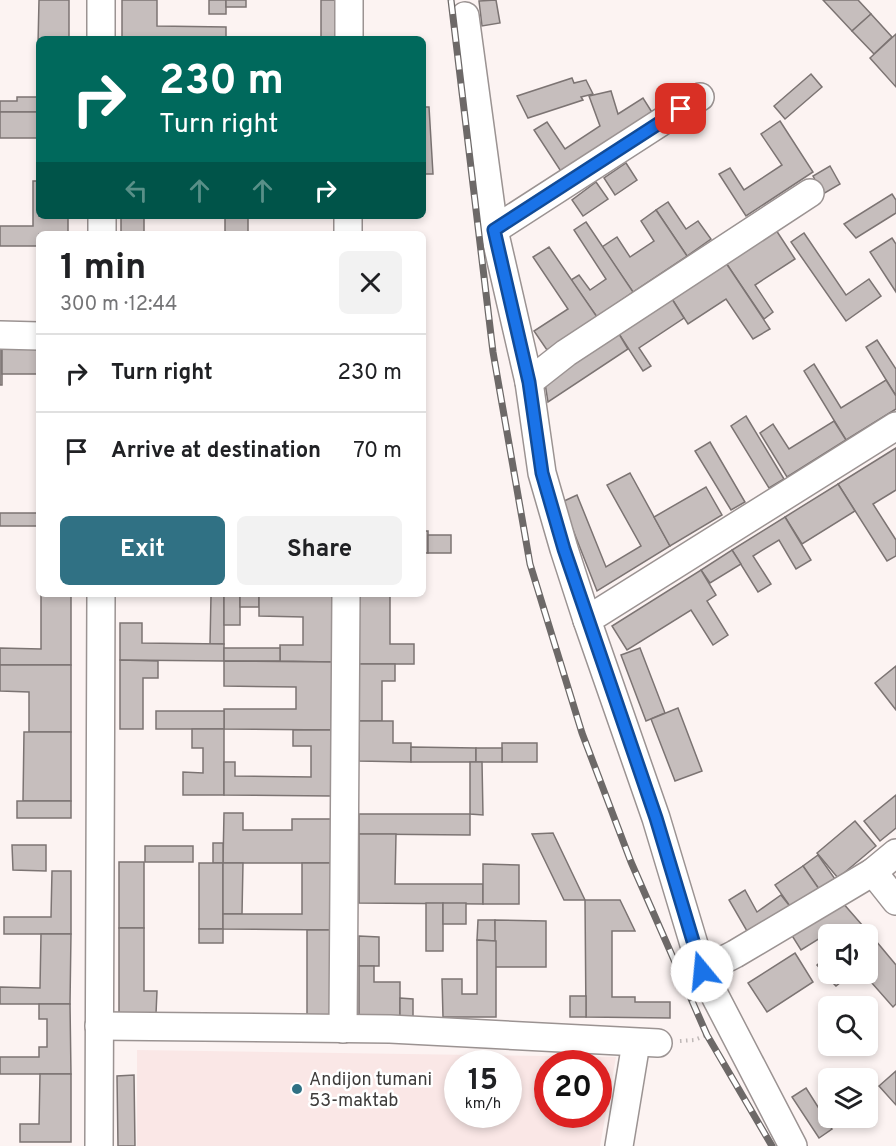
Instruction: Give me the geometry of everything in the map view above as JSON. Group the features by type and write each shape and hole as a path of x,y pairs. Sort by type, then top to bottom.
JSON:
{"street":[{"path":"101,0 101,36"},
{"path":"349,0 349,36"},
{"path":"465,16 494,230 529,382 542,473 564,549 656,818 702,971 793,1146"},
{"path":"494,230 700,97"},
{"path":"529,382 566,352 810,193"},
{"path":"0,335 36,336"},
{"path":"587,620 896,426"},
{"path":"99,1146 101,597"},
{"path":"343,1029 345,597"},
{"path":"702,971 735,954 873,872 896,853"},
{"path":"873,872 896,901"},
{"path":"99,1026 390,1029 647,1043 619,1146"}],"path":[{"path":"647,1043 694,1040 730,1025"}],"shaded area":[{"name":"Andijon tumani 53-maktab","path":"137,1050 444,1054 444,1128 522,1128 522,1056 534,1056 534,1128 603,1128 600,1146 137,1146"},
{"name":"Andijon tumani 53-maktab","path":"612,1057 616,1057 612,1079"}],"building":[{"path":"39,0 69,0 69,36 38,36"},
{"path":"122,0 157,0 157,26 226,27 226,36 122,36"},
{"path":"209,0 226,0 226,14 209,14"},
{"path":"226,0 246,0 246,7 226,7"},
{"path":"321,0 341,0 341,36 321,36"},
{"path":"496,0 500,23 482,26 479,1"},
{"path":"823,0 858,0 871,14 852,31"},
{"path":"871,14 892,37 874,54 852,31"},
{"path":"896,34 896,87 870,58"},
{"path":"811,74 822,87 785,119 774,106"},
{"path":"572,78 574,83 586,80 593,94 581,97 583,100 528,118 517,96"},
{"path":"611,91 618,114 643,98 655,117 564,176 534,130 547,122 565,149 600,126 589,96"},
{"path":"17,97 36,97 36,112 0,112 0,101 17,101"},
{"path":"426,107 429,107 433,174 426,174"},
{"path":"0,112 36,112 36,138 0,138"},
{"path":"780,121 813,172 746,216 719,174 730,168 744,190 782,165 761,134"},
{"path":"626,163 637,180 615,195 604,178"},
{"path":"830,166 840,184 823,194 813,176"},
{"path":"33,181 36,181 36,219 68,219 68,231 36,231 36,246 0,246 0,226 33,226"},
{"path":"596,182 608,199 583,216 572,200"},
{"path":"892,194 896,200 896,213 856,238 844,224"},
{"path":"668,202 686,229 698,221 711,239 687,256 656,210"},
{"path":"656,210 687,256 633,292 602,247 617,237 630,257 654,241 641,221"},
{"path":"121,219 144,219 144,231 121,231"},
{"path":"225,219 248,219 248,231 225,231"},
{"path":"586,222 633,292 597,317 571,280 579,275 590,290 606,279 574,230"},
{"path":"776,230 795,259 755,285 773,312 764,319 726,263"},
{"path":"804,233 846,295 869,279 881,296 846,321 791,242"},
{"path":"892,238 896,244 896,292 870,252"},
{"path":"549,247 597,317 547,350 534,331 568,309 533,257"},
{"path":"726,263 770,329 753,339 726,299 688,324 672,299"},
{"path":"672,299 684,318 639,348 651,366 643,371 619,334"},
{"path":"619,334 628,349 548,402 545,383"},
{"path":"877,340 896,369 896,396 866,347"},
{"path":"0,348 2,348 2,385 0,385"},
{"path":"2,348 36,348 36,374 2,374"},
{"path":"814,364 841,408 886,380 896,396 896,409 846,440 804,371"},
{"path":"746,416 784,479 769,488 731,426"},
{"path":"834,421 846,440 787,477 760,433 773,424 789,449"},
{"path":"710,442 745,502 731,510 695,451"},
{"path":"896,448 896,490 873,504 896,540 896,556 887,561 838,484"},
{"path":"630,473 670,546 597,591 562,502 577,495 606,567 641,546 607,485"},
{"path":"838,484 855,511 802,544 785,517"},
{"path":"706,487 722,515 670,546 654,517"},
{"path":"0,513 36,513 36,526 0,526"},
{"path":"785,517 811,560 796,569 779,540 753,556 771,584 758,592 732,550"},
{"path":"426,531 428,531 428,553 426,553"},
{"path":"428,535 451,535 451,553 428,553"},
{"path":"732,550 741,564 710,583 701,570"},
{"path":"701,570 716,595 707,601 728,635 713,645 691,610 627,650 612,626"},
{"path":"41,597 71,597 71,665 0,665 0,648 41,649"},
{"path":"211,597 224,597 224,644 210,644"},
{"path":"224,597 240,597 240,625 224,625"},
{"path":"240,597 259,597 259,607 240,607"},
{"path":"259,597 332,597 332,662 280,661 280,645 303,645 303,617 259,616"},
{"path":"359,597 390,597 390,644 414,644 414,664 359,664"},
{"path":"120,623 142,623 142,643 224,644 224,661 120,660"},
{"path":"224,648 280,648 280,661 224,661"},
{"path":"640,648 665,713 646,721 621,655"},
{"path":"120,660 158,661 158,678 143,678 143,729 120,729"},
{"path":"224,661 332,662 331,730 224,729 224,709 296,709 296,687 224,686"},
{"path":"359,664 395,664 395,681 382,681 382,721 359,721"},
{"path":"0,665 71,665 71,732 29,732 29,692 0,691"},
{"path":"896,666 896,710 875,683"},
{"path":"678,708 702,771 675,781 651,719"},
{"path":"156,711 224,711 224,729 156,729"},
{"path":"359,721 393,721 393,743 411,743 411,762 359,761"},
{"path":"192,729 224,729 224,795 183,795 183,772 203,773 203,748 192,748"},
{"path":"293,730 331,730 331,796 224,795 224,762 235,762 235,776 311,777 311,746 293,746"},
{"path":"24,732 71,732 71,801 23,801"},
{"path":"502,743 537,743 537,762 502,762"},
{"path":"411,747 476,748 476,762 411,762"},
{"path":"476,748 502,748 502,762 476,762"},
{"path":"470,762 482,762 483,815 470,814"},
{"path":"896,795 896,828 880,841 864,821"},
{"path":"17,801 71,801 71,818 17,818"},
{"path":"224,813 243,813 243,830 292,830 292,819 331,819 331,863 223,863"},
{"path":"359,814 470,814 470,835 359,834"},
{"path":"855,821 876,846 838,878 817,853"},
{"path":"553,833 585,900 564,900 532,834"},
{"path":"359,834 396,834 395,884 483,884 483,904 359,903"},
{"path":"213,843 223,843 223,863 213,863"},
{"path":"12,845 46,845 46,871 13,870"},
{"path":"145,846 193,846 193,862 145,862"},
{"path":"818,855 835,879 819,889 803,866"},
{"path":"119,862 144,862 144,928 119,928"},
{"path":"199,863 223,863 223,929 199,929"},
{"path":"223,863 243,863 242,914 223,914"},
{"path":"302,863 331,863 331,930 223,929 223,914 302,914"},
{"path":"483,864 519,865 519,904 483,904"},
{"path":"803,866 819,889 792,909 775,885"},
{"path":"52,871 71,871 71,934 4,934 4,917 51,917"},
{"path":"745,890 757,912 781,895 792,909 751,938 729,900"},
{"path":"585,900 620,900 635,931 612,931 612,997 635,997 635,1002 670,1002 670,1018 586,1017"},
{"path":"842,902 861,924 818,924 818,939 801,950 791,934"},
{"path":"426,903 443,903 443,951 426,951"},
{"path":"443,903 466,903 466,924 443,924"},
{"path":"478,920 495,920 496,941 477,940"},
{"path":"495,920 546,921 546,967 495,967"},
{"path":"119,928 144,928 144,991 157,991 156,1014 119,1014"},
{"path":"199,929 223,929 223,943 199,943"},
{"path":"307,930 331,930 331,1015 307,1015"},
{"path":"41,934 71,934 70,1004 0,1004 0,987 40,988"},
{"path":"359,936 379,937 379,966 359,966"},
{"path":"477,940 496,941 496,1017 443,1017 442,979 462,979 462,994 477,994"},
{"path":"878,943 896,965 896,1004 893,1007 873,984 878,984"},
{"path":"795,953 813,982 767,1012 748,983"},
{"path":"359,966 374,966 374,982 400,982 400,1016 359,1016"},
{"path":"570,996 586,996 586,1017 570,1017"},
{"path":"400,998 413,999 413,1017 400,1016"},
{"path":"39,1004 70,1004 71,1074 0,1074 0,1057 39,1057 39,1047 47,1047 47,1019 39,1019"},
{"path":"896,1071 896,1105 879,1086"},
{"path":"40,1074 71,1074 71,1142 20,1142 20,1124 39,1124"},
{"path":"134,1075 135,1146 118,1146 117,1076"},
{"path":"806,1088 818,1107 818,1128 832,1129 819,1138 792,1097"}],"railway":[{"path":"451,0 493,352 530,564 582,733 631,862 707,1035 772,1146"}],"place":[{"name":"Andijon tumani 53-maktab","path":"297,1089"}],"route":[{"path":"681,109 494,230 529,382 542,473 587,620 656,818 702,971"}]}
